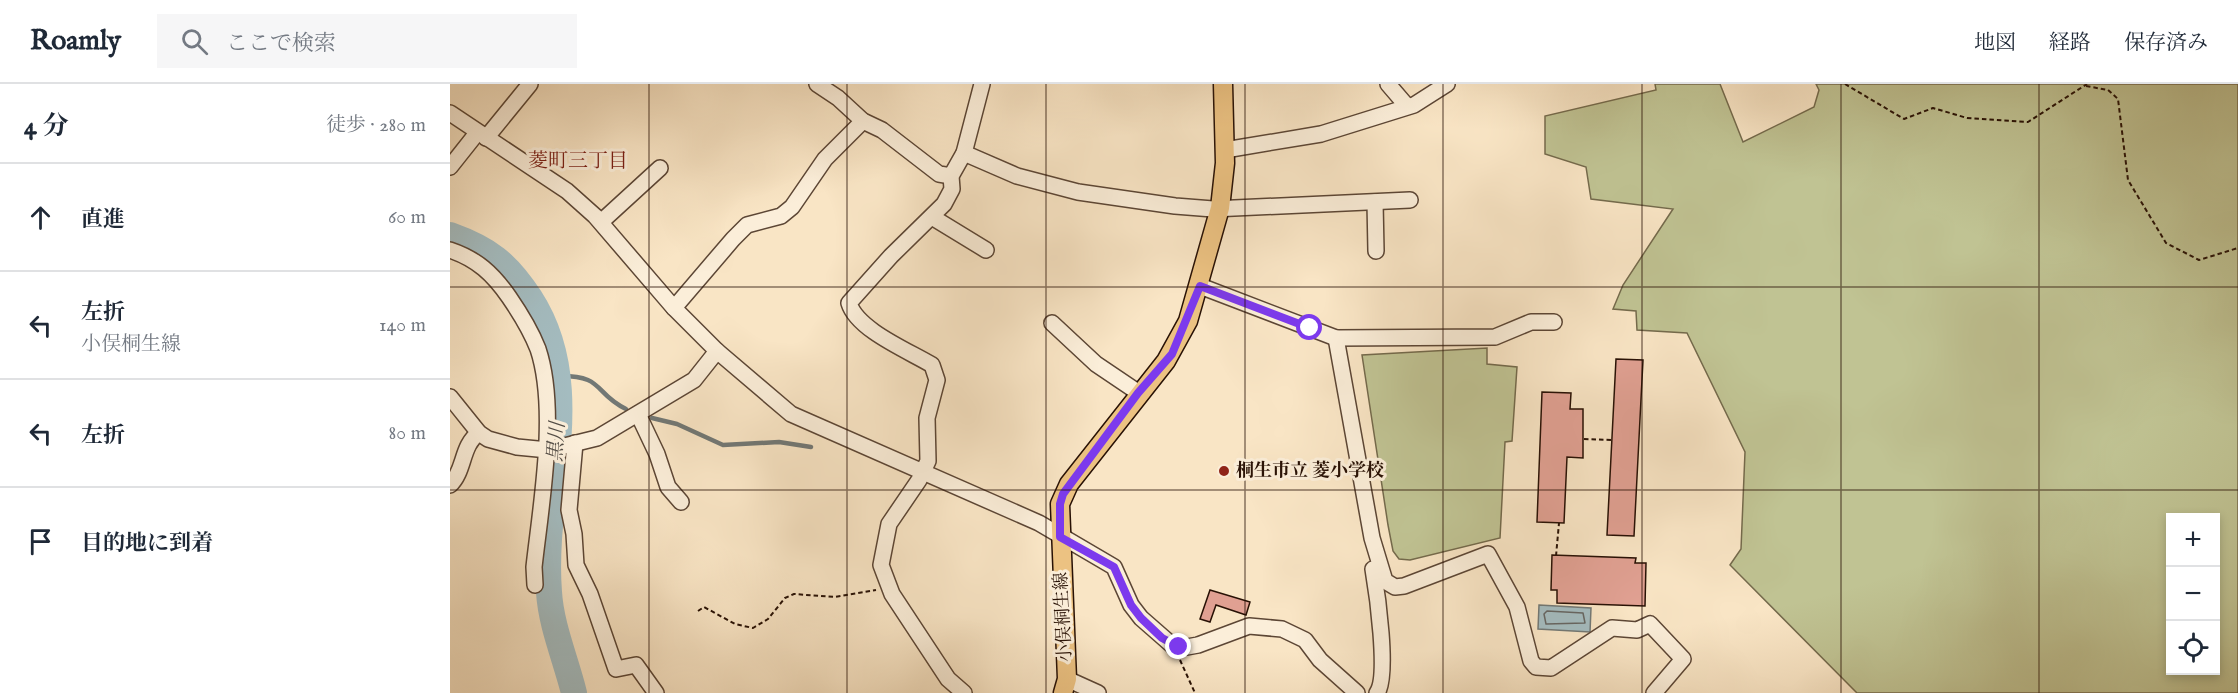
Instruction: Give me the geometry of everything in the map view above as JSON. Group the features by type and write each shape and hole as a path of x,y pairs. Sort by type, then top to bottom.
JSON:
{"main road":[{"name":"小俣桐生線","path":"1065,686 1060,504 1069,483 1138,393 1172,354 1200,286 1220,208 1225,150 1223,84"}],"street":[{"path":"450,167 531,84"},
{"path":"817,84 838,98 863,121 882,130 939,174 951,176"},
{"path":"964,693 948,679 888,586 881,557 889,524 928,461 927,418 937,380 932,365 874,331 849,303 891,256 932,217 952,189 951,176 964,153 982,84"},
{"path":"1388,84 1406,105"},
{"path":"1225,150 1321,134 1406,105 1414,105 1447,84"},
{"path":"450,113 567,191 601,222 674,308 717,351 791,414 1039,523 1114,567 1131,605 1162,638 1176,647 1198,645 1249,626 1282,629 1300,635 1320,660 1357,693"},
{"path":"674,308 747,225 781,216 792,207 825,159 863,121"},
{"path":"964,153 1017,176 1078,192 1175,206 1220,208 1410,200"},
{"path":"601,222 660,168"},
{"path":"1374,202 1376,251"},
{"path":"932,217 986,250"},
{"path":"450,250 474,259 485,267 501,286 529,330 543,370 547,450 534,567 535,585"},
{"path":"1200,286 1336,338 1495,337 1531,322 1554,322"},
{"path":"1052,323 1096,364 1138,393"},
{"path":"1336,338 1372,538 1384,581 1395,586 1404,586 1488,554 1517,607 1531,661 1536,668 1551,668 1612,628 1637,630 1650,624 1683,659 1654,693"},
{"path":"450,397 479,433 488,440 517,447 547,450 597,438 694,380 717,351"},
{"path":"638,414 657,454 668,487 681,502"},
{"path":"450,485 457,476 470,443 479,433"},
{"path":"574,444 569,510 577,570 590,594 616,669 636,665 656,693"},
{"path":"1372,538 1371,561 1378,596 1383,656 1382,684 1377,693"},
{"path":"1065,686 1098,693"}],"path":[{"path":"1845,84 1904,119 1933,108 1967,118 2028,122 2064,97 2087,85 2108,90 2118,99 2128,180 2166,243 2199,260 2238,248"},
{"path":"1584,439 1612,440"},
{"path":"1556,556 1558,523"},
{"path":"698,610 704,607 735,624 753,628 768,619 785,598 794,594 835,597 858,595 888,586"},
{"path":"1176,647 1195,693"}],"green space":[{"path":"1655,84 1720,84 1743,142 1814,107 1819,90 1816,84 2238,84 2238,693 1857,693 1730,565 1741,549 1745,452 1687,333 1637,330 1636,311 1613,309 1623,285 1673,209 1591,199 1586,167 1545,154 1545,116 1656,90"},
{"path":"1487,348 1487,364 1517,367 1512,441 1505,442 1500,538 1410,560 1399,559 1393,551 1388,525 1362,355"}],"water":[{"path":"1539,605 1591,608 1590,632 1538,629"}],"building":[{"path":"1616,359 1643,360 1634,536 1607,535"},
{"path":"1542,392 1571,393 1570,409 1583,409 1583,458 1567,457 1564,523 1537,522"},
{"path":"1552,555 1636,558 1635,563 1646,563 1645,606 1557,603 1557,590 1551,590"},
{"path":"1210,590 1250,602 1246,615 1216,605 1210,622 1200,619"}],"waterway":[{"name":"黒川","path":"450,235 476,246 505,266 530,298 547,332 556,368 559,404 548,555 549,592 556,630 574,693"},
{"path":"558,376 584,378 626,409"},
{"path":"652,418 677,424 723,445 779,442 811,447"}],"place":[{"name":"桐生市立 菱小学校","path":"1224,471"}],"district":[{"name":"菱町三丁目","path":"578,161"}],"route":[{"path":"1179,647 1173,646 1162,638 1141,618 1131,605 1119,573 1114,567 1060,537 1059,518 1063,494 1138,393 1172,354 1188,321 1200,286 1310,328"}]}
